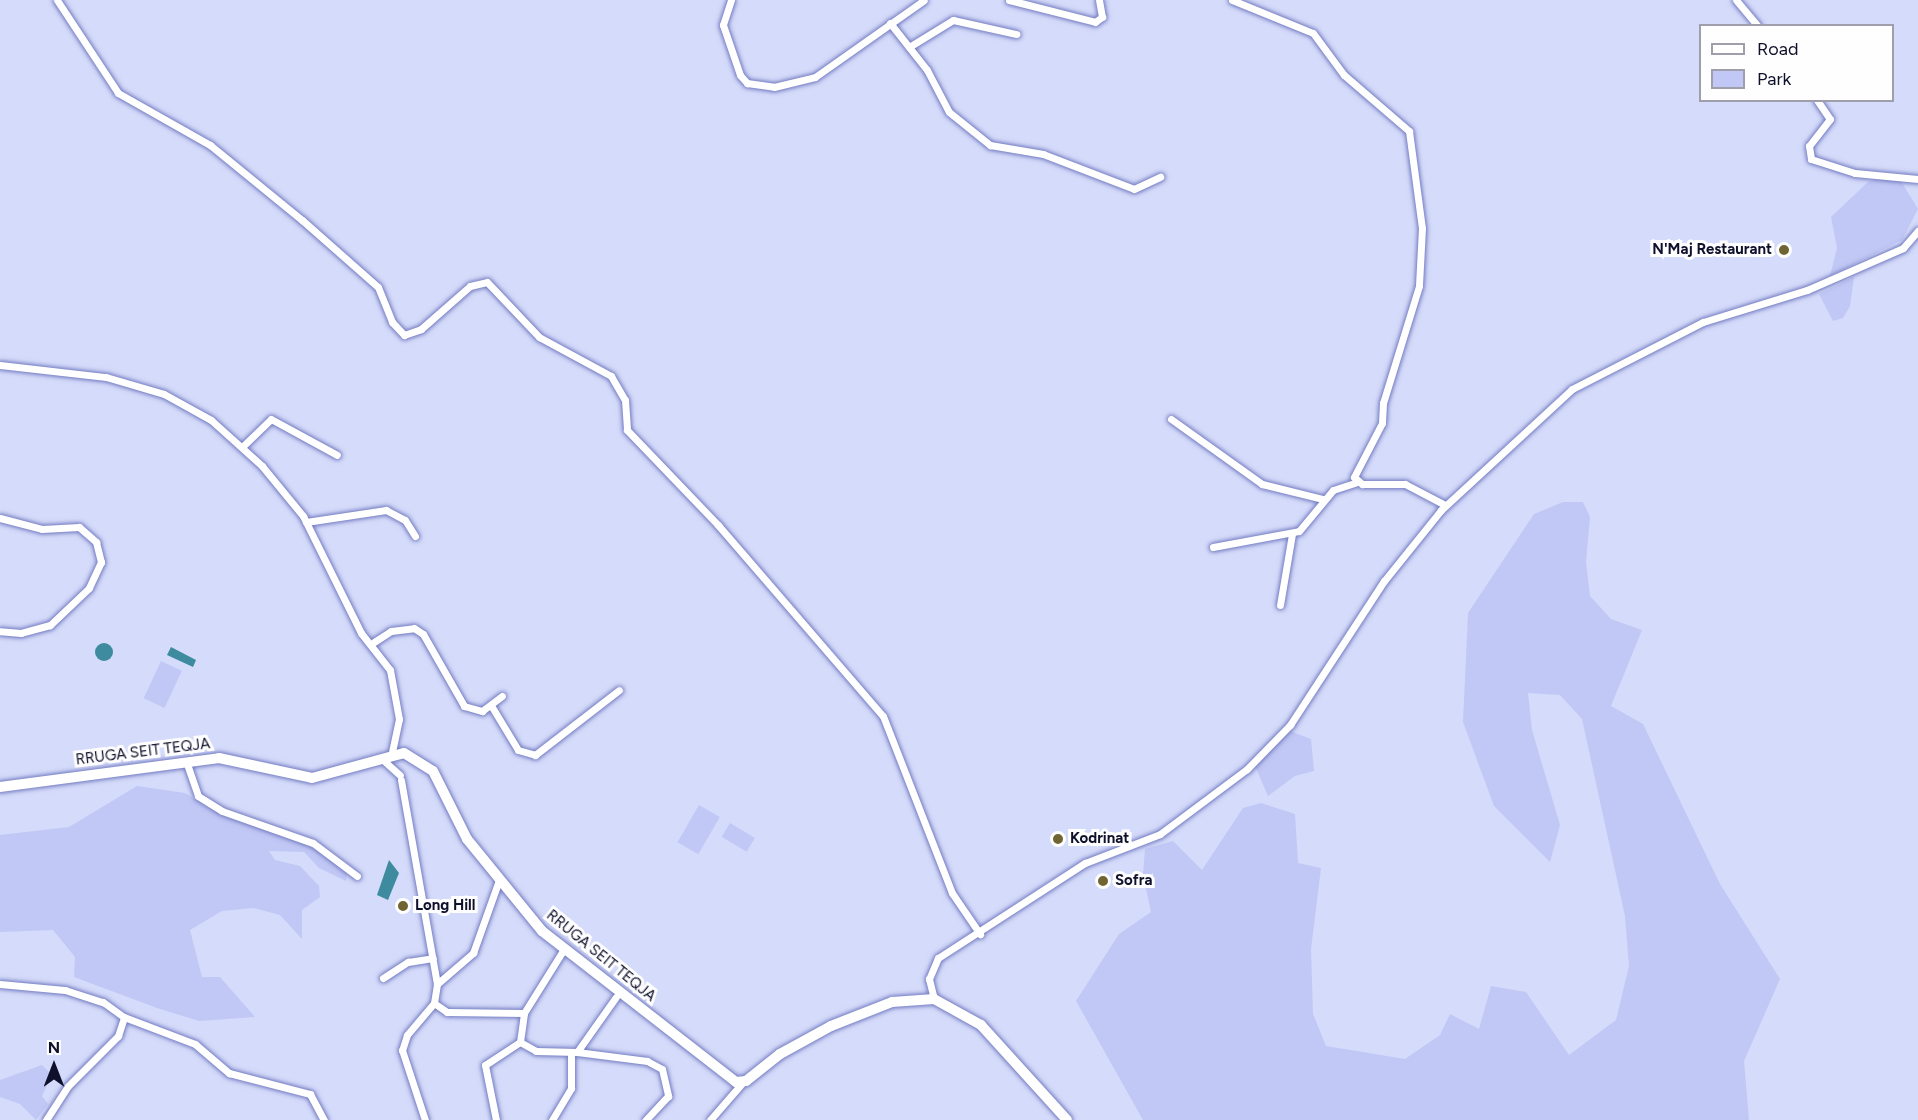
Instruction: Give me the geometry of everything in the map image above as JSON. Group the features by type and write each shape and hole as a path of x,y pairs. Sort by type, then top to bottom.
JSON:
{"main road":[{"name":"RRUGA SEIT TEQJA","path":"0,786 186,761 240,761 312,778 392,753 418,759 432,771 447,808 499,880 564,949 743,1083"},
{"path":"743,1083 831,1026 909,998 934,999 981,1025 1067,1120"}],"street":[{"path":"57,0 118,93 210,145 302,220 378,287 392,322 404,335 421,330 470,286 488,282 539,337 611,376 625,400 627,430 718,525 883,716 952,893 980,934"},
{"path":"731,0 723,25 734,64 747,83 759,86 815,77 924,0"},
{"path":"1009,0 1095,22 1102,17 1099,0"},
{"path":"1232,0 1313,33 1344,75 1409,131 1422,228 1419,286 1383,403 1382,423 1355,470 1357,482"},
{"path":"1736,0 1756,24"},
{"path":"909,47 953,20 1016,34"},
{"path":"890,23 909,47 948,110 990,145 1042,153 1134,189 1161,177"},
{"path":"1818,102 1830,119 1809,146 1810,159 1855,173 1918,179"},
{"path":"934,999 929,979 933,964 1085,862 1160,834 1247,769 1290,725 1384,581 1445,505 1583,382 1703,322 1826,283 1903,248 1917,234"},
{"path":"0,365 129,382 193,408 242,447 306,522 361,633 374,642 398,699 392,753"},
{"path":"242,447 271,419 336,455"},
{"path":"1171,419 1262,484 1323,499"},
{"path":"1280,605 1292,534 1323,499 1341,486 1357,482 1405,484 1445,505"},
{"path":"306,522 386,510 405,520 415,536"},
{"path":"0,518 42,529 79,527 96,542 101,562 89,588 50,625 21,633 0,631"},
{"path":"1213,547 1292,534"},
{"path":"374,642 391,631 414,628 423,634 464,706 471,711 492,707 502,696"},
{"path":"492,707 518,750 535,755 619,690"},
{"path":"380,758 400,777 438,984 434,1003 406,1035 402,1050 425,1120"},
{"path":"186,761 198,796 222,811 313,843 357,876"},
{"path":"438,984 472,953 499,880"},
{"path":"496,1120 485,1065 520,1042 524,1013 564,949"},
{"path":"382,978 408,962 433,958"},
{"path":"0,984 65,990 104,1002 124,1017 188,1040 229,1073 310,1094 324,1120"},
{"path":"552,1120 574,1079 574,1052 616,997"},
{"path":"434,1003 447,1012 524,1013"},
{"path":"46,1120 68,1086 118,1036 124,1017"},
{"path":"520,1042 536,1051 574,1052 647,1061 662,1069 668,1096 645,1120"},
{"path":"710,1120 743,1083"}],"green space":[{"path":"1881,178 1901,181 1918,209 1902,240 1830,276 1837,248 1831,217 1868,182"},
{"path":"1854,277 1850,306 1843,318 1833,321 1819,294"},
{"path":"1563,502 1583,502 1590,517 1586,562 1590,596 1611,619 1642,630 1611,706 1643,724 1720,884 1780,979 1744,1061 1749,1120 1143,1120 1076,1001 1119,934 1151,912 1143,875 1145,849 1173,841 1202,870 1243,808 1261,803 1295,814 1298,863 1321,868 1311,949 1313,1014 1326,1046 1405,1059 1440,1035 1450,1014 1479,1029 1491,986 1526,992 1569,1055 1616,1020 1629,966 1625,916 1582,719 1560,695 1528,693 1532,730 1560,825 1550,862 1494,806 1463,722 1468,613 1534,514"},
{"path":"161,661 182,671 165,708 144,698"},
{"path":"1290,731 1311,739 1314,771 1295,776 1268,796 1255,766"},
{"path":"137,786 185,793 209,808 311,846 347,872 346,881 319,868 304,852 269,851 275,860 300,866 319,886 320,897 302,910 302,939 280,915 254,908 222,911 190,930 202,977 220,977 255,1017 199,1021 157,1008 74,977 75,957 53,930 0,932 0,835 69,827"},
{"path":"699,805 720,817 698,854 678,842"},
{"path":"730,823 755,838 747,852 722,837"},
{"path":"42,1065 52,1075 42,1096 48,1104 36,1120 20,1104 0,1097 0,1080"}],"shaded area":[{"path":"100,643 108,643 113,648 111,659 100,661 95,656 95,648"},
{"path":"171,647 196,660 193,667 167,655"},
{"path":"389,860 399,873 388,900 377,895"}],"place":[{"name":"N'Maj Restaurant","path":"1784,250"},
{"name":"Kodrinat","path":"1058,839"},
{"name":"Sofra","path":"1103,881"},
{"name":"Long Hill","path":"403,906"}]}
